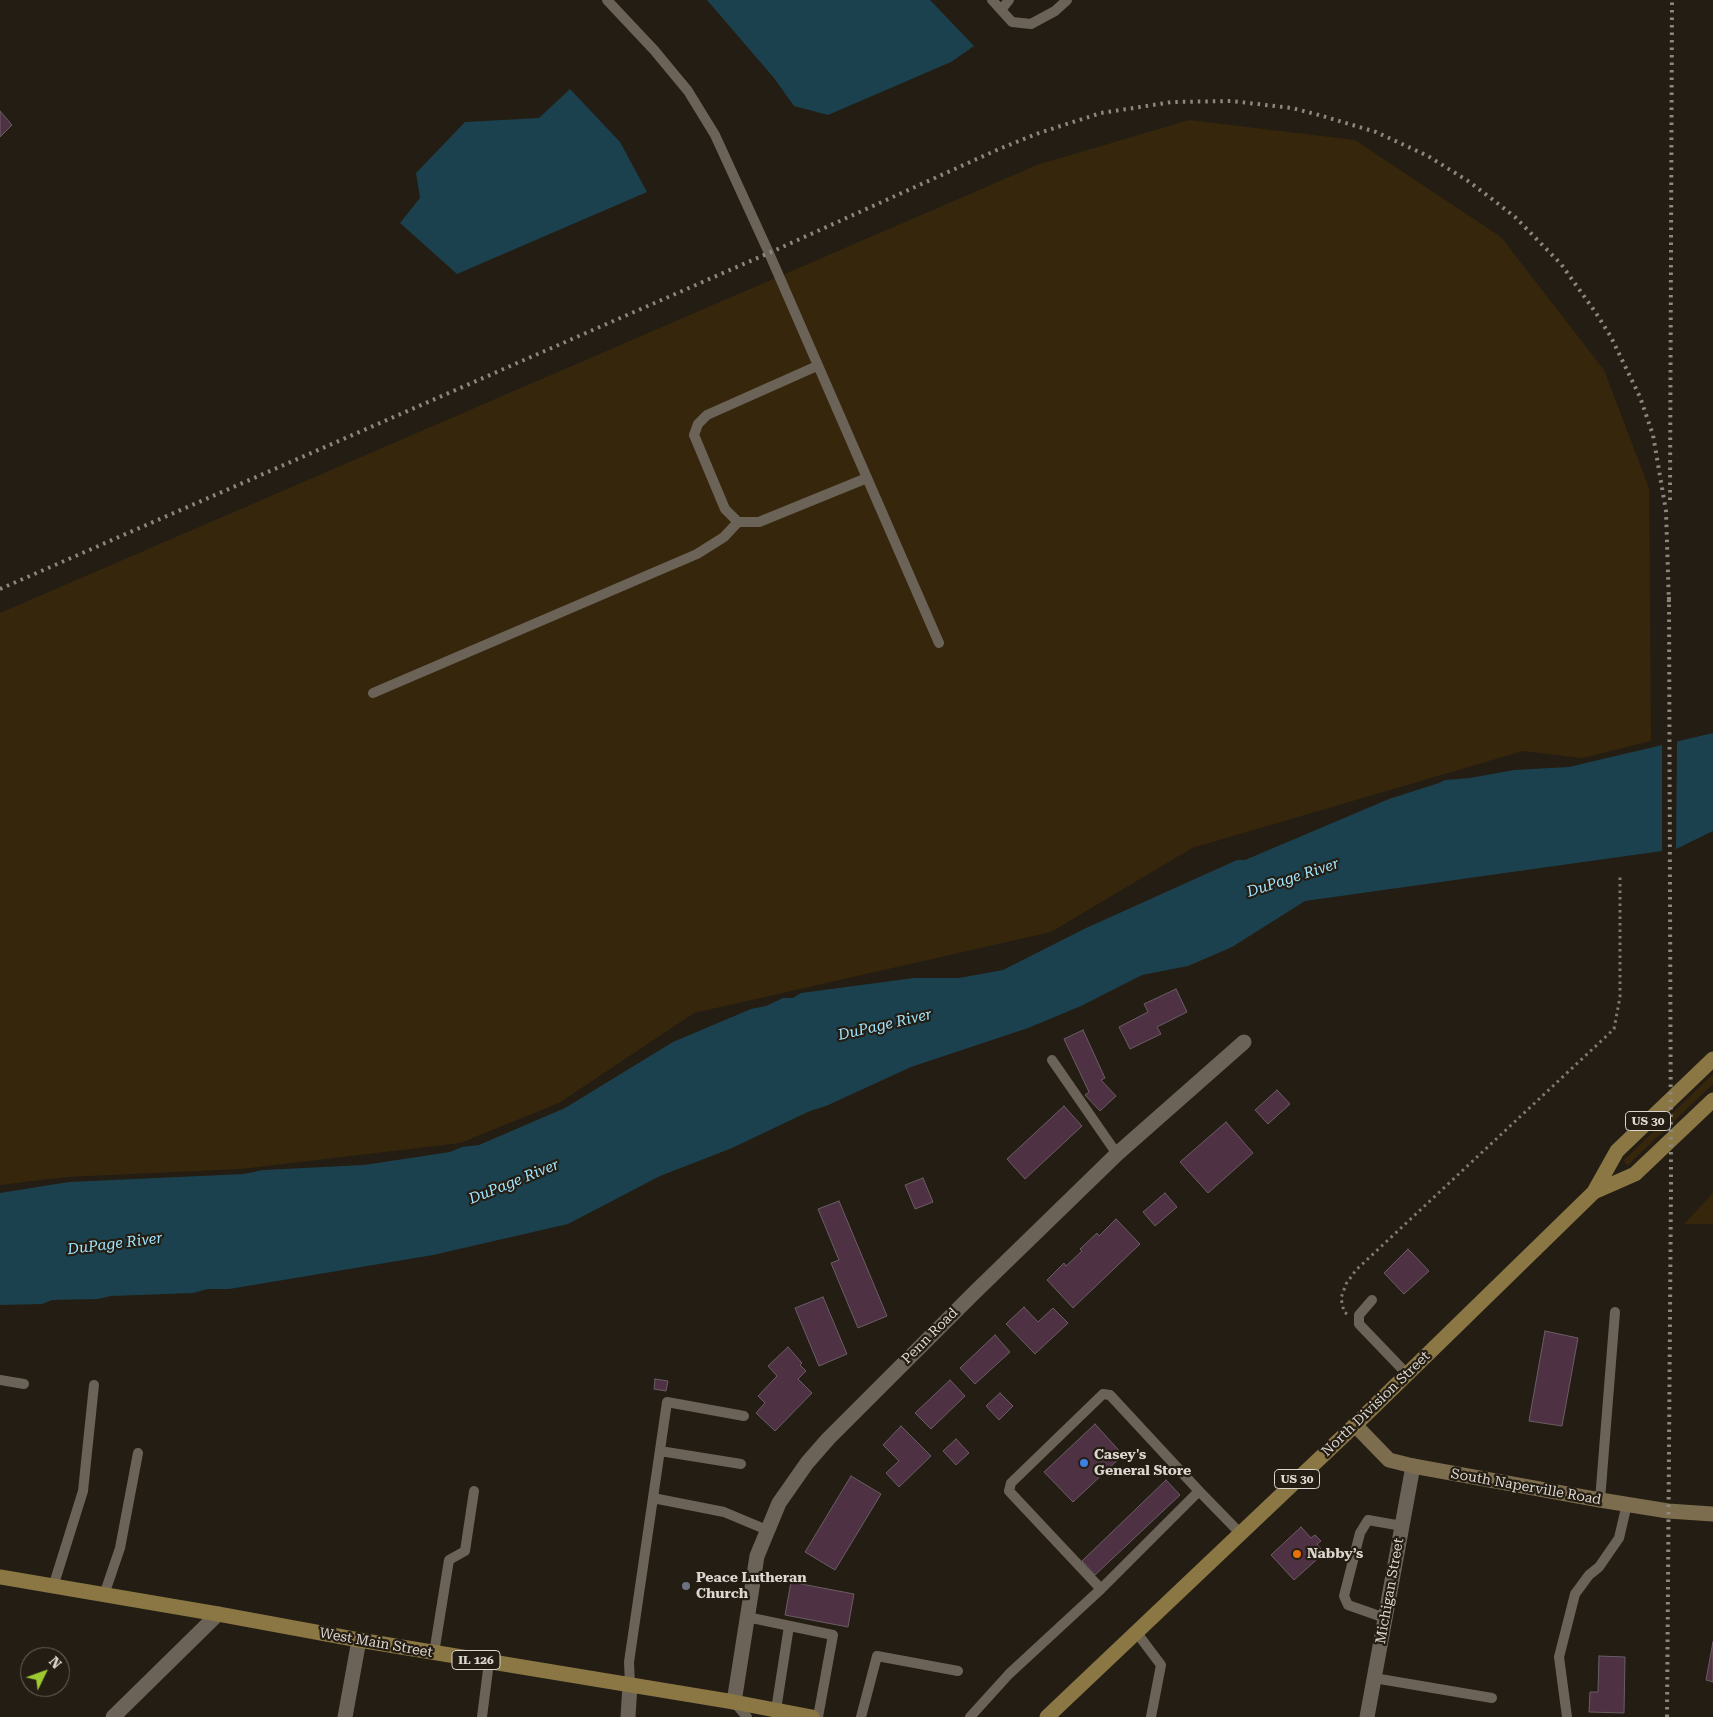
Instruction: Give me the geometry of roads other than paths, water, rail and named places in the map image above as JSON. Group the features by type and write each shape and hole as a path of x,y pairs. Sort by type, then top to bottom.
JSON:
{"main road":[{"name":"North Division Street","path":"1047,1717 1354,1425 1594,1192 1616,1152 1713,1059"},
{"name":"North Division Street","path":"1594,1192 1635,1174 1713,1100"},
{"name":"South Naperville Road","path":"1354,1425 1389,1460 1413,1466 1668,1511 1713,1514"},
{"name":"West Main Street","path":"0,1577 434,1653 734,1702 812,1717"}],"street":[{"name":"Penn Road","path":"734,1702 757,1556 779,1503 794,1480 828,1439 967,1300 1118,1154 1244,1042"},
{"name":"Michigan Street","path":"1367,1717 1413,1466"},
{"path":"113,1717 218,1614"},
{"path":"345,1717 359,1640"},
{"path":"628,1717 630,1685"}],"lane":[{"path":"607,0 654,50 688,91 715,135 769,253 939,643"},
{"path":"992,0 1012,22 1031,24 1056,11 1067,0"},
{"path":"1001,10 1009,0"},
{"path":"817,366 707,415 698,424 694,435 725,510 738,522 759,522 866,478"},
{"path":"373,693 696,554 724,537 738,522"},
{"path":"1052,1060 1118,1154"},
{"path":"1372,1300 1359,1315 1359,1324 1407,1374"},
{"path":"1600,1500 1616,1312"},
{"path":"0,1380 24,1384"},
{"path":"53,1587 83,1491 94,1385"},
{"path":"1100,1589 1009,1492 1011,1482 1103,1394 1110,1395 1240,1533"},
{"path":"630,1685 629,1662 667,1402 744,1416"},
{"path":"660,1451 741,1464"},
{"path":"104,1595 120,1548 138,1453"},
{"path":"434,1653 449,1560 465,1551 474,1491"},
{"path":"970,1717 1009,1674 1100,1589 1199,1491"},
{"path":"653,1498 724,1512 767,1530"},
{"path":"1566,1717 1559,1657 1575,1594 1589,1575 1599,1567 1618,1538 1627,1504"},
{"path":"1385,1618 1348,1605 1344,1596 1360,1533 1368,1520 1402,1526"},
{"path":"747,1617 832,1635 818,1717"},
{"path":"776,1710 789,1626"},
{"path":"1137,1632 1161,1665 1151,1717"},
{"path":"861,1717 877,1656 958,1670"},
{"path":"482,1717 489,1662"},
{"path":"1374,1678 1492,1698"},
{"path":"734,1702 747,1717"}],"water":[{"path":"707,0 930,0 974,46 951,62 828,115 794,106 774,78"},
{"path":"570,89 620,142 647,192 457,274 400,223 420,198 416,173 465,122 539,118"},
{"name":"DuPage River","path":"1713,733 1713,831 1676,849 1305,901 1232,947 1188,966 1142,975 1081,1006 1028,1028 911,1067 826,1106 810,1111 732,1148 660,1176 568,1224 433,1255 229,1289 208,1289 193,1293 111,1296 98,1299 52,1300 42,1304 0,1305 0,1193 69,1182 244,1174 263,1170 364,1165 450,1152 462,1147 479,1145 565,1108 673,1042 751,1009 766,1006 783,998 793,998 801,993 914,978 959,978 1003,970 1084,929 1237,860 1245,860 1389,799 1445,780 1470,778 1514,770 1569,767"}],"railway":[{"path":"1670,500 1672,0"},
{"path":"0,589 1039,133 1101,113 1172,102 1231,101 1292,108 1319,115 1376,132 1428,156 1468,181 1515,217 1561,264 1611,337 1640,397 1653,435 1666,511 1669,605"},
{"path":"1667,1717 1671,1184 1669,597"}],"place":[{"name":"Casey's General Store","path":"1084,1463"},
{"name":"Nabby’s","path":"1297,1554"},
{"name":"Peace Lutheran Church","path":"686,1586"}]}
